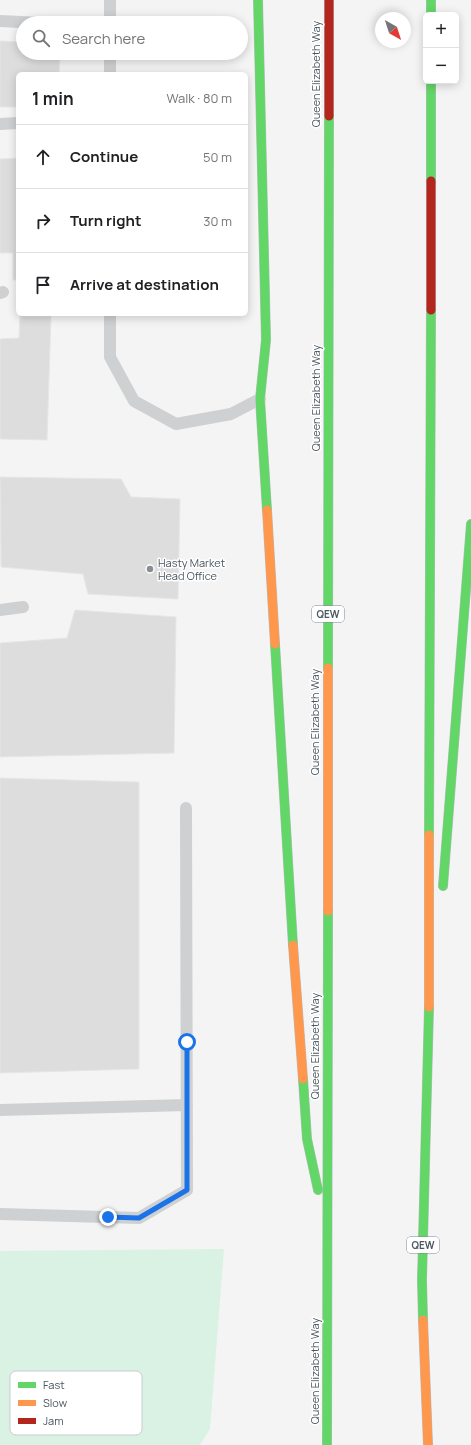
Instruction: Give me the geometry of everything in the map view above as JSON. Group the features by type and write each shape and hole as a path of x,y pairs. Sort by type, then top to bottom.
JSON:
{"highway":[{"path":"258,0 266,340 260,399 292,937 306,1139 327,1228"},
{"name":"Queen Elizabeth Way","path":"327,1445 328,0"},
{"path":"431,0 431,12"},
{"name":"QEW","path":"428,1445 422,1280 429,1045 431,84"},
{"path":"442,896 471,524"},
{"path":"429,1045 438,935"}],"lane":[{"path":"110,0 110,16"},
{"path":"0,21 16,22"},
{"path":"110,60 110,72"},
{"path":"0,124 16,123"},
{"path":"110,316 110,357 134,401 176,424 231,414 260,399"},
{"path":"0,610 24,607"},
{"path":"0,1214 139,1218 187,1190 186,808"},
{"path":"0,1110 187,1105"}],"green space":[{"path":"224,1249 210,1429 200,1445 0,1445 0,1251"}],"building":[{"path":"0,41 16,42 16,60 60,60 59,72 16,72 16,107 0,107"},
{"path":"16,158 16,280 13,280 13,253 0,253 0,159"},
{"path":"20,316 51,316 47,440 0,439 0,339 19,338"},
{"path":"0,477 121,479 131,497 180,499 178,599 88,594 83,574 1,567"},
{"path":"75,610 176,617 174,753 0,757 0,643 67,638"},
{"path":"0,778 139,782 139,1069 0,1073"}],"traffic: fast":[{"path":"258,0 266,340 260,399 267,510"},
{"path":"431,0 431,12"},
{"path":"431,84 431,181"},
{"path":"328,668 329,116"},
{"path":"429,835 431,310"},
{"path":"443,886 471,524"},
{"path":"275,644 293,945"},
{"path":"327,1445 328,911"},
{"path":"423,1320 422,1280 429,1007"},
{"path":"303,1079 307,1139 318,1190"}],"traffic: slow":[{"path":"267,510 275,644"},
{"path":"328,668 328,911"},
{"path":"429,835 429,1007"},
{"path":"293,945 303,1079"},
{"path":"423,1320 428,1445"}],"traffic: jam":[{"path":"329,0 329,116"},
{"path":"431,181 431,310"}],"place":[{"name":"Hasty Market Head Office","path":"150,569"}],"route":[{"path":"108,1217 139,1218 187,1190 187,1042"}]}
